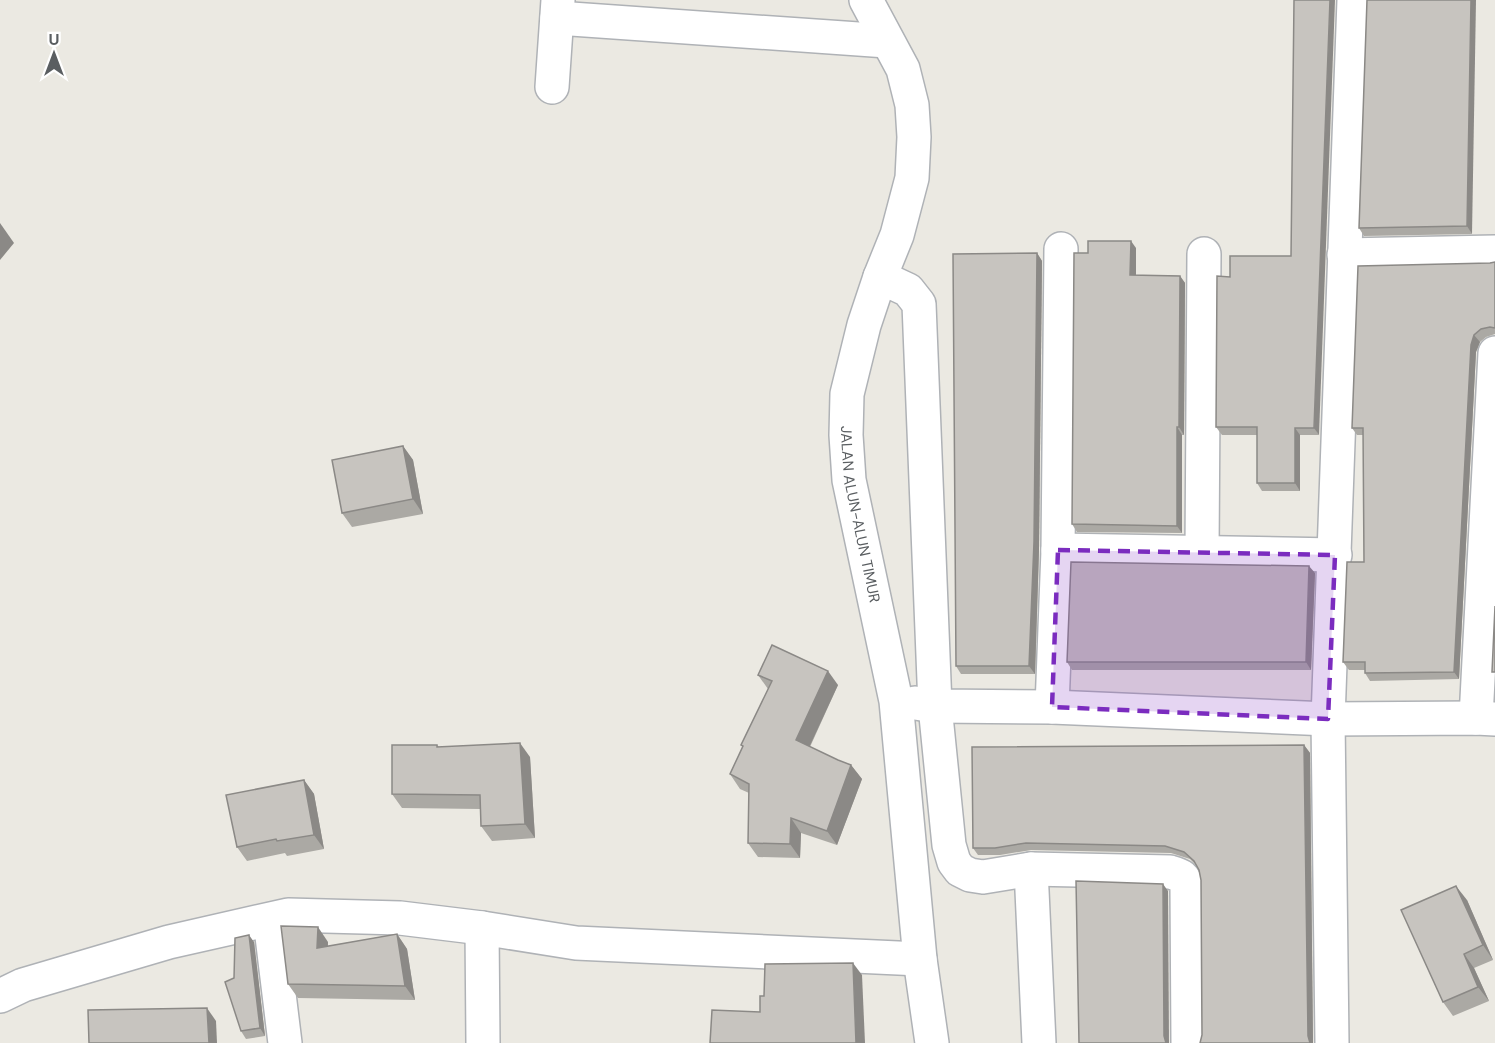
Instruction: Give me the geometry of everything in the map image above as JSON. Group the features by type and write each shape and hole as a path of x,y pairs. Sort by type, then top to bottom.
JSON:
{"street":[{"name":"JALAN ALUN-ALUN TIMUR","path":"866,0 903,69 912,105 914,137 912,178 897,235 864,325 847,394 846,435 849,480 896,701 920,959 932,1043"},
{"path":"1332,1043 1329,719 1354,0"},
{"path":"552,87 558,9 723,14 887,40"},
{"path":"1052,707 1058,550 1061,249"},
{"path":"1344,255 1495,252"},
{"path":"1203,552 1204,254"},
{"path":"880,277 908,290 920,304 935,705 949,845 954,862 960,870 970,875 983,877 1031,868 1170,872 1182,876 1187,888 1188,1043"},
{"path":"896,701 935,705 1052,707 1329,719 1486,718 1495,352"},
{"path":"1058,550 1335,555"},
{"path":"1031,868 1040,1043"},
{"path":"0,996 23,985 169,942 288,915 400,918 576,943 920,959"},
{"path":"270,920 285,1043"},
{"path":"482,928 483,1043"}],"highlighted area":[{"path":"1058,550 1335,555 1328,719 1052,707"}],"building":[{"path":"1294,0 1330,0 1314,428 1295,428 1295,483 1257,483 1257,427 1216,427 1217,276 1230,277 1230,256 1291,256"},
{"path":"1367,0 1471,0 1467,226 1359,228"},
{"path":"1088,241 1131,241 1130,275 1180,276 1177,526 1072,524 1074,253 1088,253"},
{"path":"1037,253 1034,542 1029,666 956,666 953,254"},
{"path":"1495,262 1495,328 1481,329 1474,335 1471,345 1454,672 1365,673 1365,662 1343,662 1347,562 1364,562 1363,428 1352,428 1358,266"},
{"path":"403,446 413,499 342,513 332,460"},
{"path":"1071,562 1309,566 1306,662 1067,662"},
{"path":"1495,606 1495,672 1492,672"},
{"path":"772,645 828,671 796,740 851,765 827,831 791,818 790,844 748,843 749,784 730,774 743,746 741,745 772,681 758,675"},
{"path":"520,743 525,824 481,826 480,795 392,794 392,745 437,745 437,747"},
{"path":"1304,745 1308,1036 1310,1043 1200,1043 1202,1035 1201,880 1194,861 1184,852 1165,846 1026,843 995,848 973,848 972,747"},
{"path":"304,780 314,835 277,841 276,839 237,847 226,795"},
{"path":"1076,881 1163,884 1164,1036 1166,1043 1079,1043"},
{"path":"1456,886 1483,945 1464,954 1478,987 1443,1002 1401,910"},
{"path":"281,926 318,927 317,948 397,934 405,986 288,984"},
{"path":"249,935 260,1028 241,1031 225,982 234,978 235,938"},
{"path":"853,963 856,1043 710,1043 712,1010 760,1012 760,996 764,996 765,964"},
{"path":"207,1008 209,1043 89,1043 88,1010"}]}
